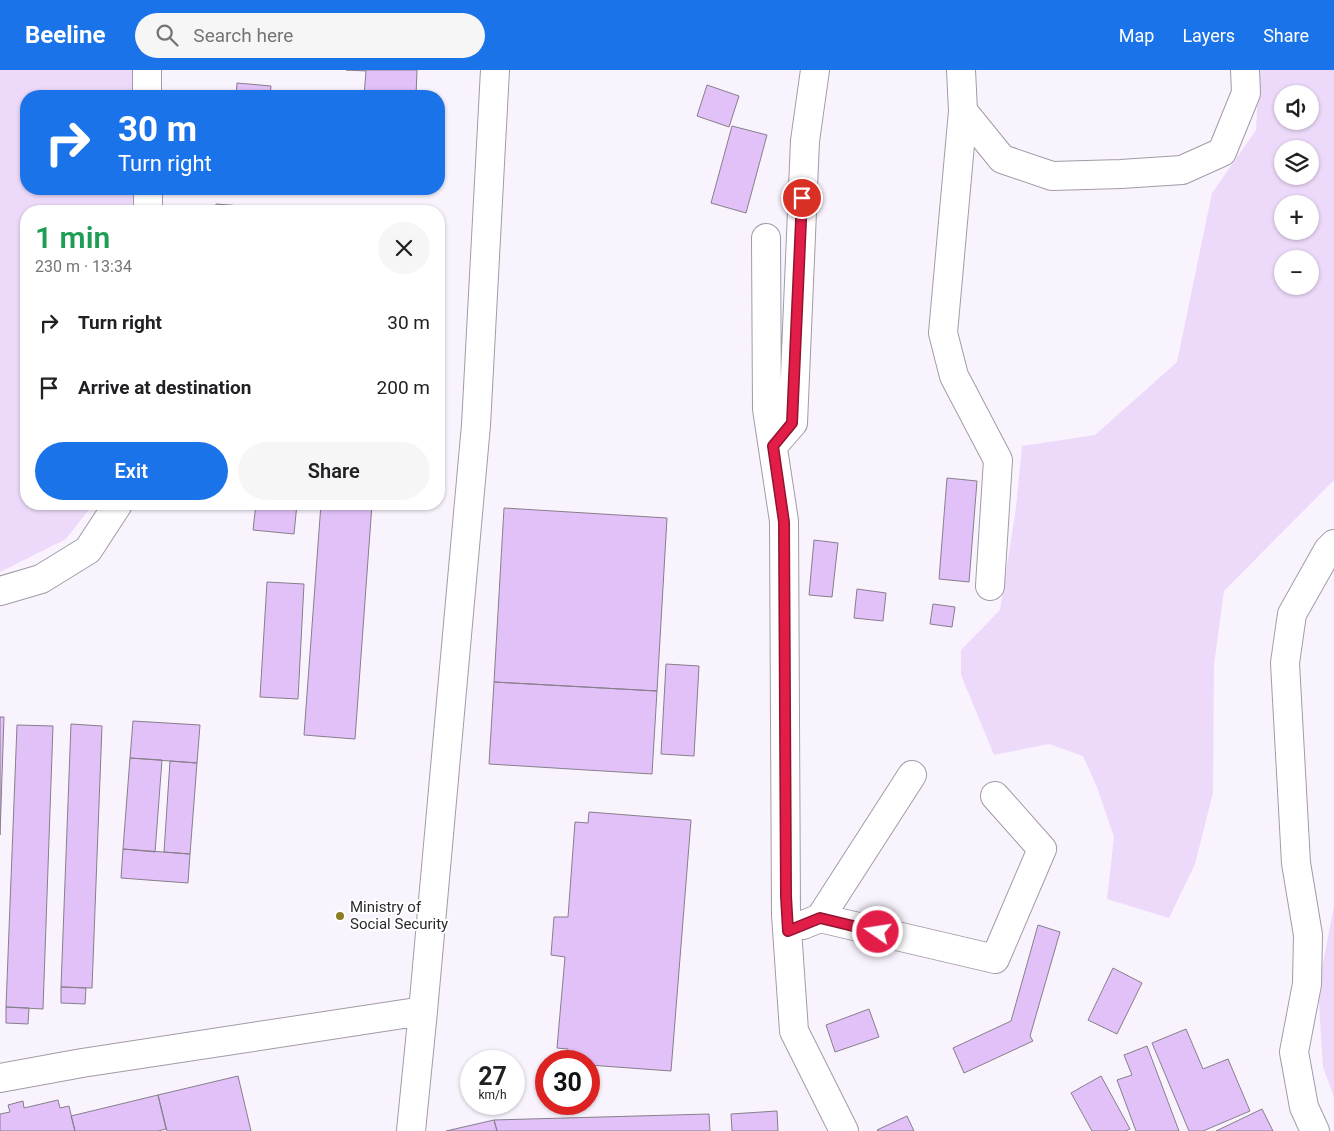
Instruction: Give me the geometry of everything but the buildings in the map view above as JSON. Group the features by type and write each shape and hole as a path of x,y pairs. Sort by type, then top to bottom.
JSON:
{"street":[{"path":"147,70 147,90"},
{"path":"411,1131 476,425 495,70"},
{"path":"773,446 792,423 805,142 816,70"},
{"path":"961,70 963,111 943,333 954,376 998,460 990,586"},
{"path":"963,111 1002,159 1052,176 1182,170 1222,152 1246,94 1245,70"},
{"path":"766,238 767,409 784,522 786,896 794,1032 844,1131"},
{"path":"0,591 41,579 88,550 114,510"},
{"path":"1315,1131 1304,1107 1294,1052 1307,984 1308,935 1296,863 1285,664 1292,614 1328,550 1334,544"},
{"path":"788,931 820,918 912,775"},
{"path":"820,918 995,959 1042,849 994,796"},
{"path":"0,1078 82,1063 423,1011"}],"shaded area":[{"path":"0,70 136,70 136,90 20,90 20,195 136,195 136,205 20,205 20,510 88,510 66,539 0,572"},
{"path":"1259,70 1334,70 1334,480 1224,591 1214,665 1213,793 1195,864 1169,918 1107,899 1114,837 1097,787 1083,756 1049,744 994,755 961,675 961,650 1000,610 1016,508 1022,446 1095,435 1177,362 1212,193 1256,130"},
{"path":"1334,906 1334,1097 1323,1067 1318,990"}],"place":[{"name":"Ministry of Social Security","path":"340,916"}],"route":[{"path":"802,198 792,423 773,446 784,522 786,915 788,931 820,918 878,932"}]}
